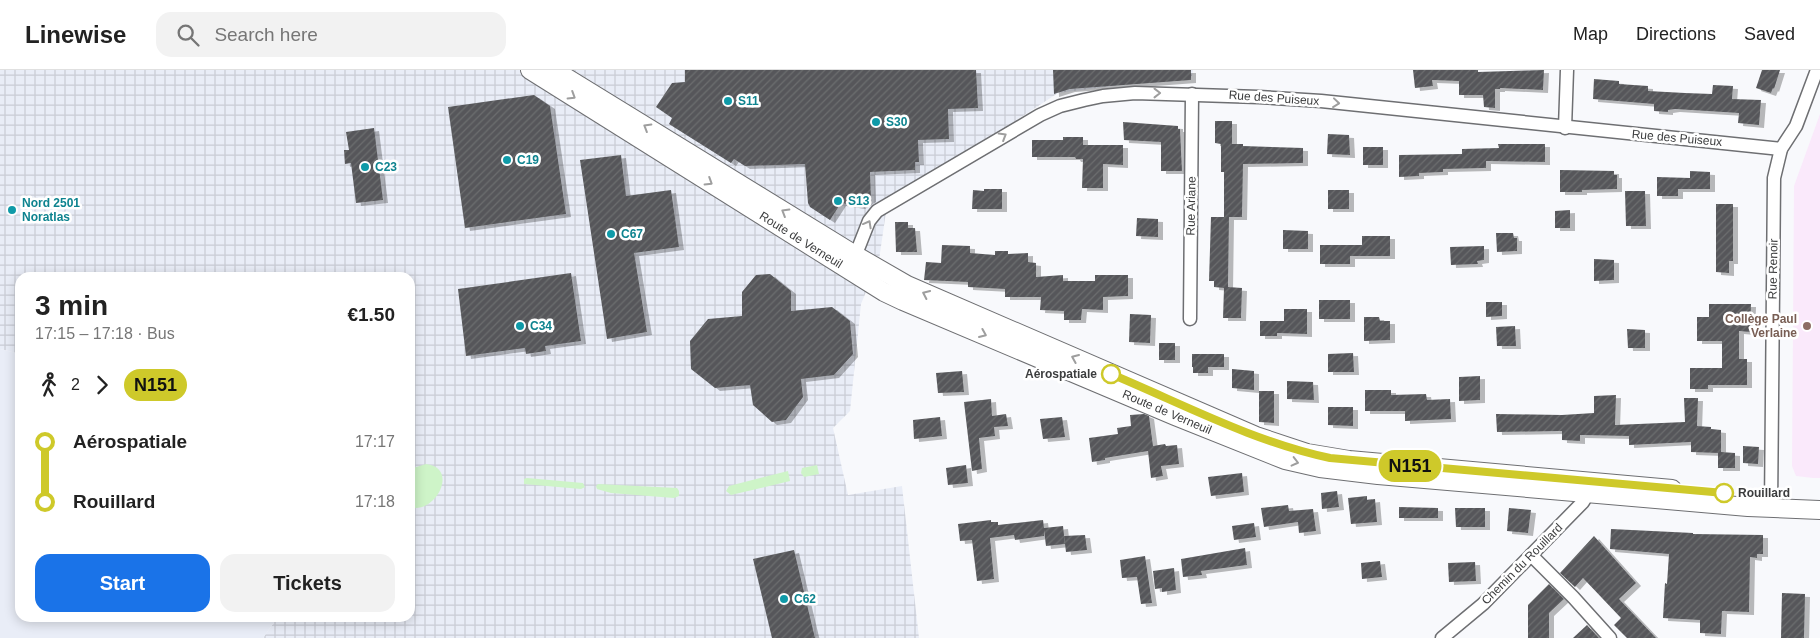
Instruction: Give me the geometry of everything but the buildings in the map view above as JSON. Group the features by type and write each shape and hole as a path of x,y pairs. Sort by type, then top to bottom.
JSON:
{"main road":[{"name":"Route de Verneuil","path":"530,70 884,292 1175,416 1285,460 1341,472 1587,487 1771,503 1820,510"},
{"name":"Route de Verneuil","path":"554,70 892,277 935,298 1279,444 1318,455 1349,460 1587,487"},
{"name":"Route de Verneuil","path":"1771,503 1820,498"}],"street":[{"path":"1565,128 1567,70"},
{"name":"Rue Renoir","path":"1771,503 1774,178 1781,150 1796,126 1818,70"},
{"name":"Rue des Puiseux","path":"855,255 869,220 877,211 1040,115 1060,106 1103,96 1135,93 1192,94 1321,101 1781,150"},
{"name":"Rue Ariane","path":"1190,319 1192,94"},
{"path":"823,254 847,257 855,255"},
{"name":"Chemin du Rouillard","path":"1442,638 1482,604 1583,502 1587,487"},
{"path":"1531,555 1574,597 1610,638"}],"shaded area":[{"path":"0,70 1193,70 1192,76 1058,93 887,205 879,260 861,304 850,411 833,428 848,495 902,486 919,638 263,638 274,622 415,622 415,272 15,272 15,353 0,349"},
{"name":"Collège Paul Verlaine","path":"1820,114 1820,478 1813,478 1796,476 1792,466 1794,186"},
{"path":"0,349 15,353 15,622 274,622 263,638 0,638"}],"green space":[{"path":"426,464 436,467 441,474 442,481 440,490 435,498 419,508 415,508 415,467"},
{"path":"817,465 819,474 804,477 801,473 802,468"},
{"path":"788,471 790,481 731,495 726,491 729,486"},
{"path":"524,479 583,483 585,487 581,489 524,484"},
{"path":"598,484 677,488 679,496 674,498 611,493 597,489 596,486"}],"bus line":[{"name":"N151","path":"1111,374 1256,436 1330,458 1724,493"}],"place":[{"name":"S11","path":"728,101"},
{"name":"S30","path":"876,122"},
{"name":"C19","path":"507,160"},
{"name":"C23","path":"365,167"},
{"name":"S13","path":"838,201"},
{"name":"Nord 2501 Noratlas","path":"12,210"},
{"name":"C67","path":"611,234"},
{"name":"C34","path":"520,326"},
{"name":"Collège Paul Verlaine","path":"1807,326"},
{"name":"Aérospatiale","path":"1111,374"},
{"name":"Rouillard","path":"1724,493"},
{"name":"C62","path":"784,599"}]}
